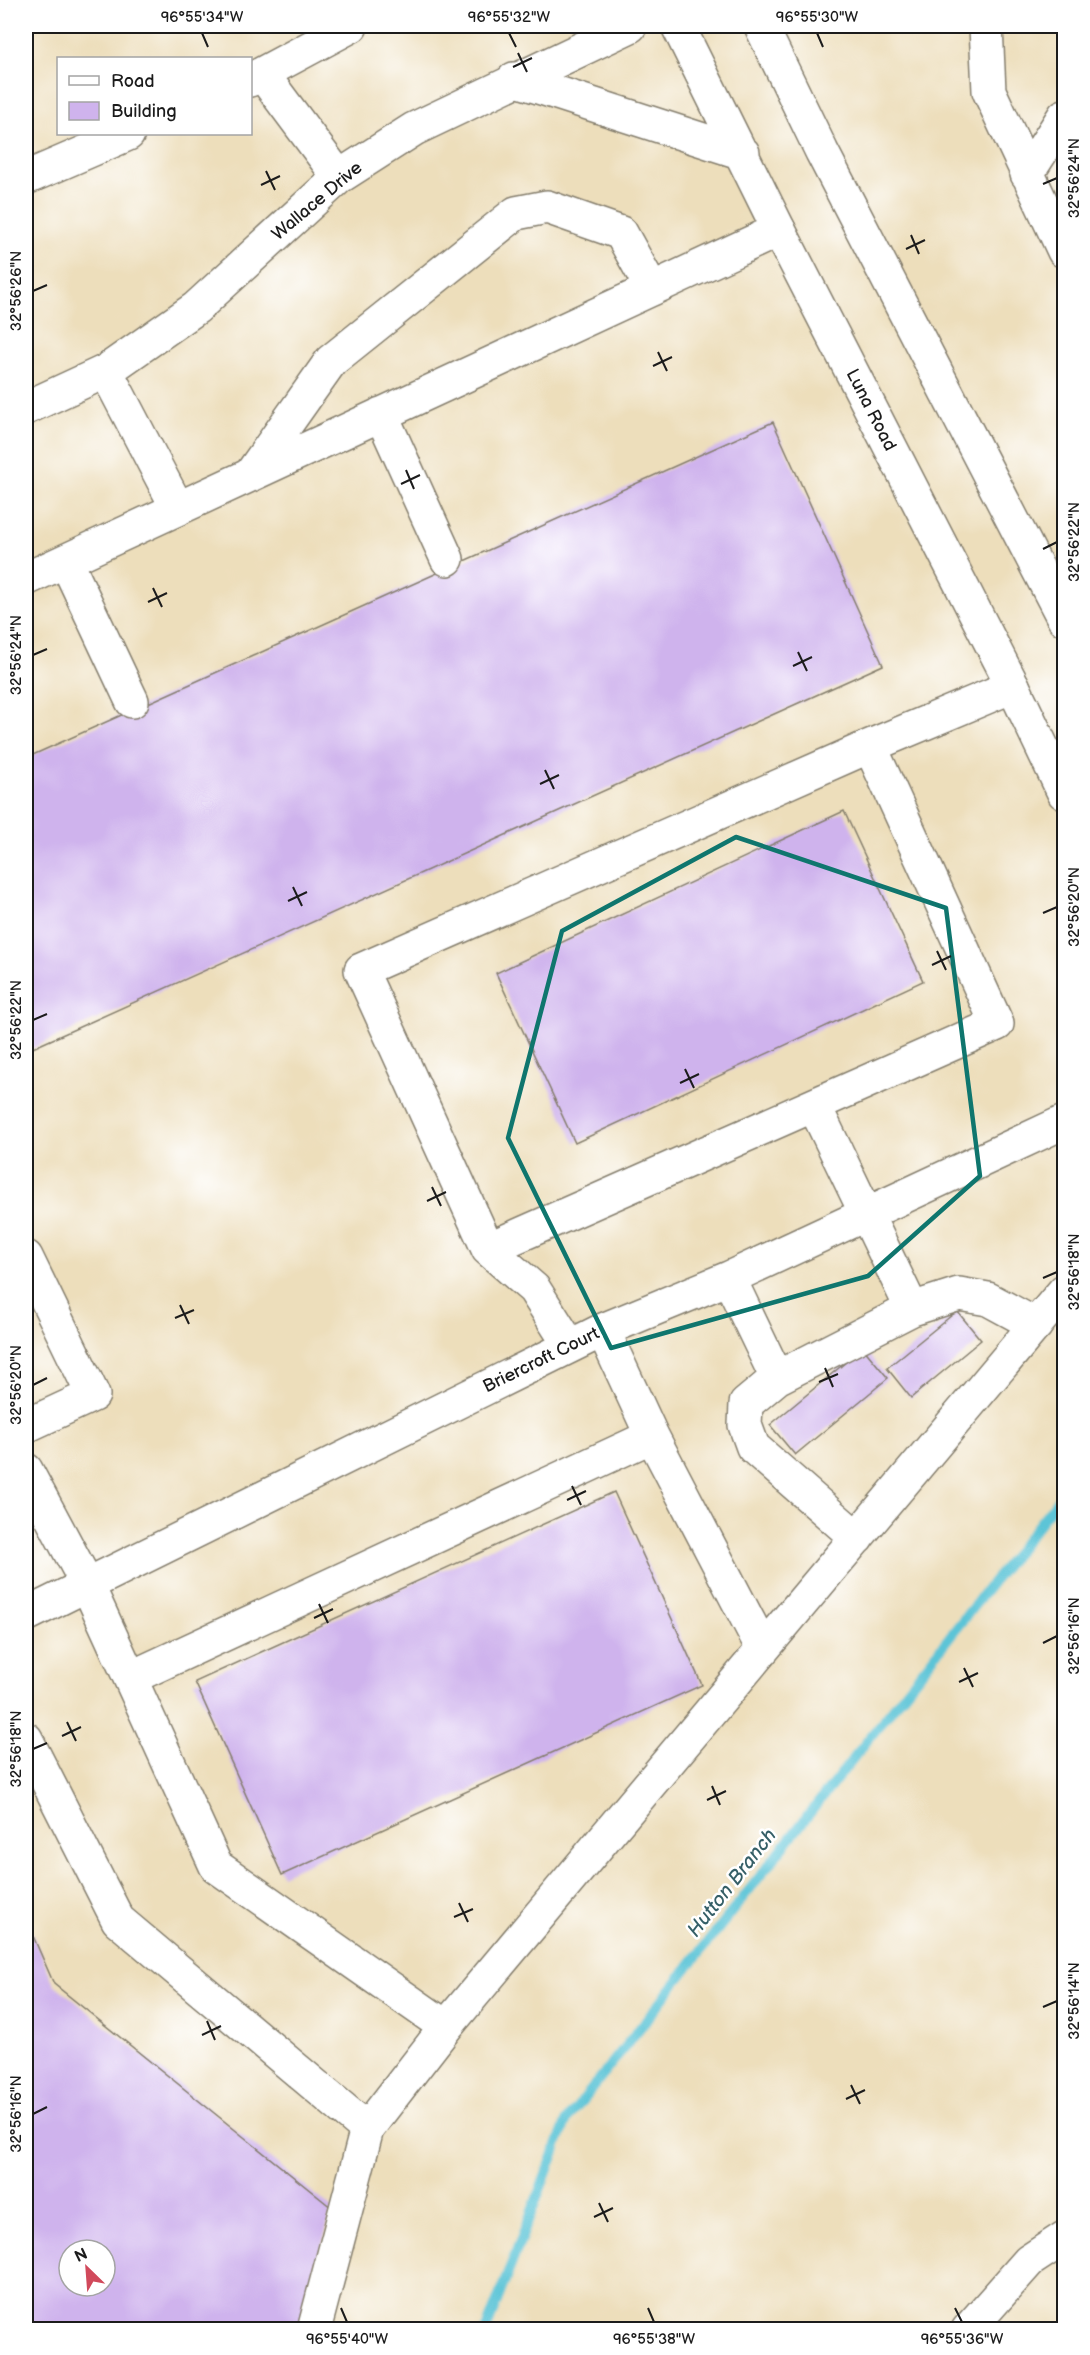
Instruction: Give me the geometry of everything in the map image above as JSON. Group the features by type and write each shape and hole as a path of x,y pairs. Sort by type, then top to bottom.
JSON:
{"street":[{"path":"339,177 257,77 351,26"},
{"name":"Wallace Drive","path":"26,408 106,370 196,308 339,177 414,129 514,79 630,26"},
{"name":"Luna Road","path":"678,26 743,153 779,230 1013,686 1065,794"},
{"path":"761,26 822,152 1065,619"},
{"path":"986,26 989,91 1065,251"},
{"path":"514,79 743,153"},
{"path":"1027,174 1065,116"},
{"path":"26,178 126,135"},
{"path":"250,475 330,361 516,213 547,207 621,233 652,289"},
{"path":"26,579 779,230"},
{"path":"106,370 178,509"},
{"path":"381,414 447,559"},
{"path":"66,561 132,701"},
{"path":"570,1346 534,1289 488,1249 361,970 870,746 1013,686"},
{"path":"488,1249 997,1024 870,746"},
{"path":"814,1105 912,1308"},
{"name":"Briercroft Court","path":"26,1614 603,1330 729,1278 1065,1122"},
{"path":"26,1257 93,1395 26,1426"},
{"path":"729,1278 777,1378"},
{"path":"314,2330 367,2129 446,2027 1065,1291"},
{"path":"857,1538 753,1447 745,1425 746,1404 777,1378 912,1308 959,1294 988,1299 1036,1325"},
{"path":"603,1330 652,1436 763,1649"},
{"path":"130,1678 652,1436"},
{"path":"26,1470 87,1584 216,1866 446,2027"},
{"path":"26,1739 118,1920 367,2129"},
{"path":"968,2330 1029,2261 1065,2238"}],"highlighted area":[{"path":"736,837 946,908 980,1176 868,1276 611,1348 508,1138 562,931"}],"building":[{"path":"773,422 883,665 26,1051 26,758"},
{"path":"844,811 923,981 575,1143 496,973"},
{"path":"957,1311 981,1340 911,1398 887,1368"},
{"path":"863,1348 888,1378 795,1455 770,1425"},
{"path":"614,1492 702,1685 282,1875 195,1682"},
{"path":"26,1920 54,1984 332,2208 299,2330 26,2330"}],"waterway":[{"name":"Hutton Branch","path":"486,2330 567,2120 1064,1492"}]}
